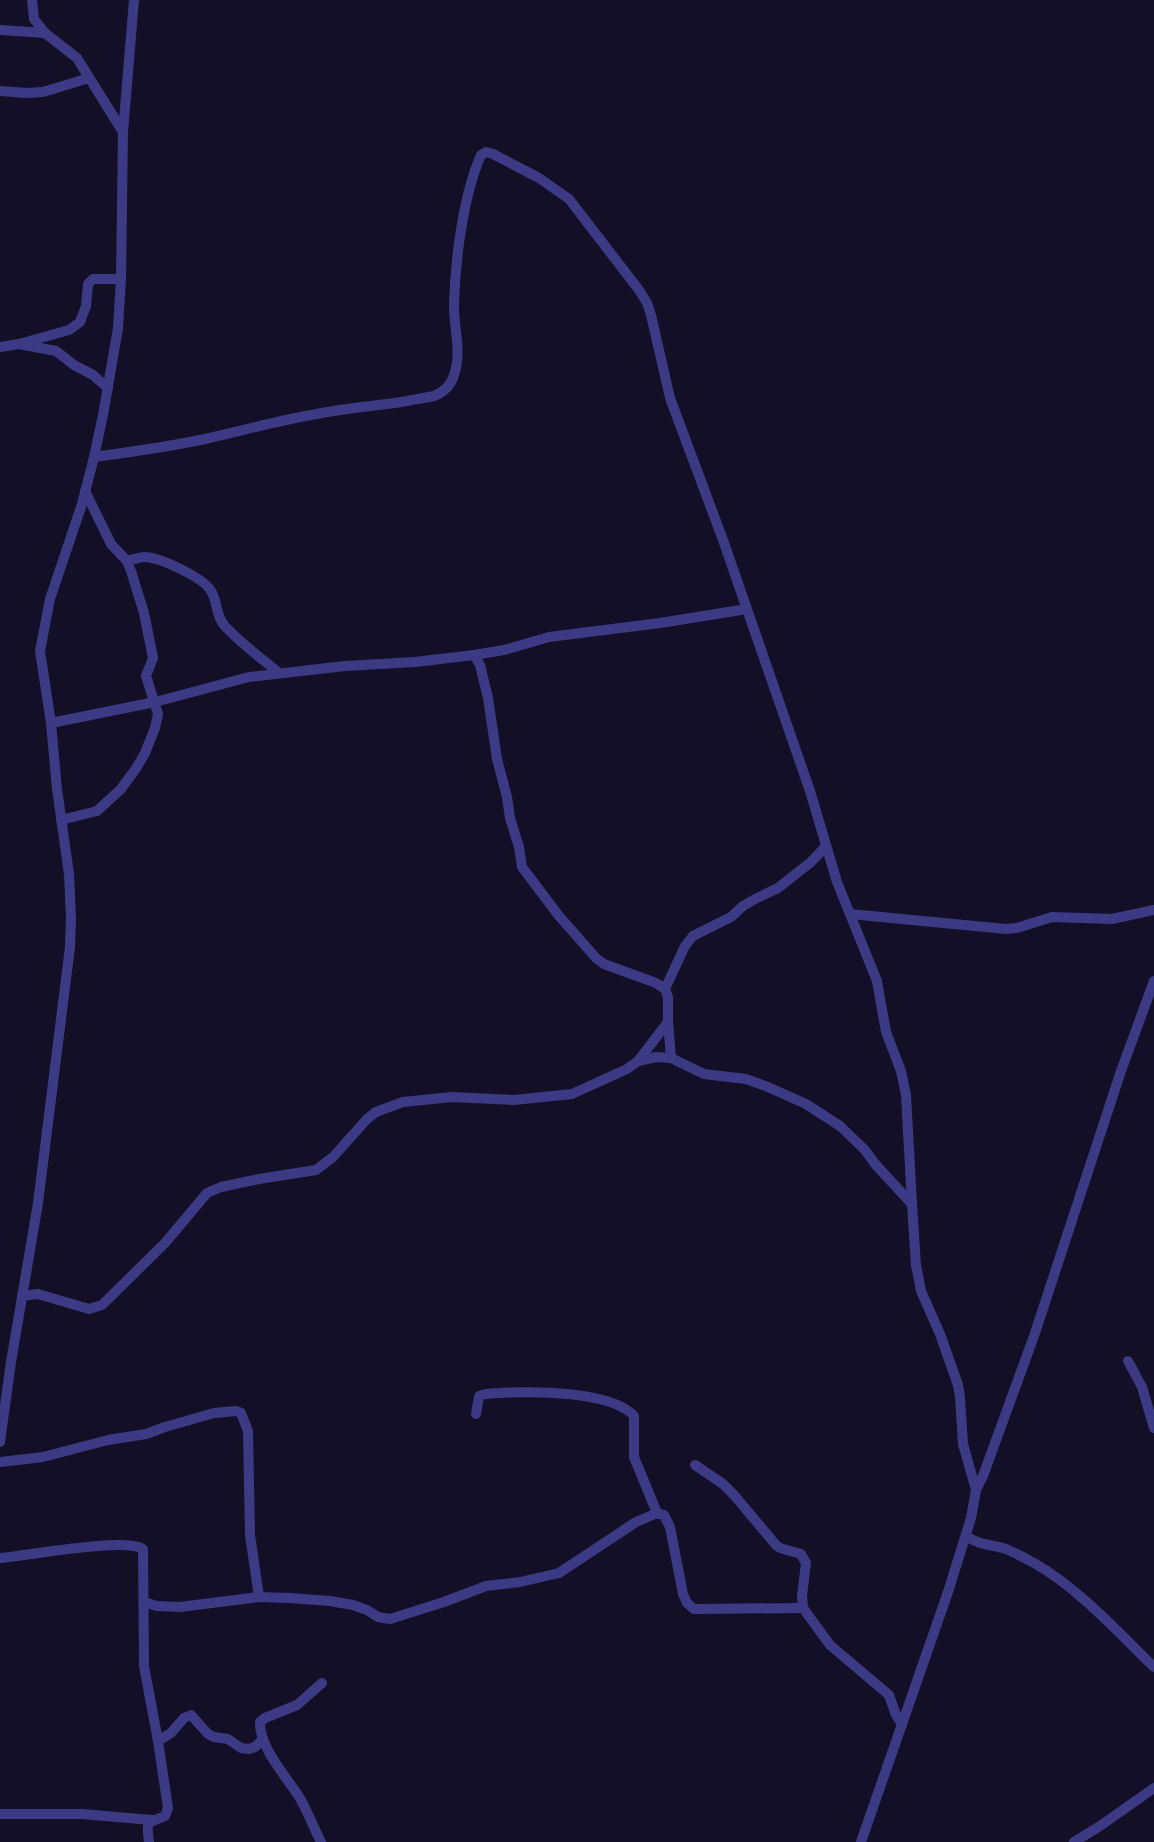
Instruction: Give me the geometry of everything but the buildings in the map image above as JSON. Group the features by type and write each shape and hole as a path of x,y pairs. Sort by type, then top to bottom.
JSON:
{"street":[{"path":"32,0 34,19 45,33 77,58 89,78 99,90 123,132"},
{"path":"0,1442 38,1203 70,947 71,918 69,874 61,820 51,723 40,651 50,599 85,491 94,457 118,328 121,279 123,132 134,0"},
{"path":"0,30 45,33"},
{"path":"0,91 27,93 43,92 89,78"},
{"path":"94,457 204,439 318,413 433,396 442,392 454,376 458,361 459,352 454,307 456,273 463,219 470,184 481,155 486,152 493,154 539,178 569,199 647,303 655,329 670,398 747,608 810,791 836,882 877,981 886,1032 901,1071 906,1095 916,1265 921,1292 940,1334 958,1384 963,1444 976,1490"},
{"path":"0,347 19,344 69,330 80,322 84,311 88,284 93,279 121,279"},
{"path":"19,344 56,351 74,365 93,375 108,388"},
{"path":"61,820 97,811 112,798 137,767 155,728 158,714 146,676 153,658 144,613 127,561 111,544 85,491"},
{"path":"127,561 144,557 156,560 203,582 214,596 217,614 223,624 245,645 279,673"},
{"path":"51,723 155,702 234,681 279,673 474,655 504,650 549,637 660,623 747,608"},
{"path":"474,655 480,665 488,698 497,759 507,797 510,818 519,847 522,867 559,916 596,958 604,964 656,983 665,989 668,997 668,1022 671,1058"},
{"path":"665,989 685,946 693,936 703,929 731,917 743,906 778,888 811,862 826,846"},
{"path":"850,914 1017,928 1052,917 1112,920 1154,910"},
{"path":"861,1842 966,1536 976,1490 983,1476 1034,1336 1121,1071 1154,981"},
{"path":"22,1296 38,1294 89,1309 102,1306 165,1243 207,1193 221,1187 259,1178 316,1170 333,1157 366,1119 387,1106 430,1098 514,1100 572,1094 627,1069 638,1061 668,1022"},
{"path":"638,1061 656,1057 671,1058 704,1074 746,1079 806,1104 840,1126 853,1137 912,1204"},
{"path":"1128,1361 1142,1387 1154,1428"},
{"path":"476,1414 479,1396 513,1392 540,1392 578,1395 623,1407 634,1416 634,1457 657,1513 664,1516 670,1527 683,1594 687,1603 694,1609 742,1610 803,1608"},
{"path":"0,1462 43,1456 108,1440 146,1434 171,1425 214,1413 236,1411 241,1413 248,1431 250,1535 259,1597"},
{"path":"695,1466 722,1484 734,1495 776,1545 780,1548 801,1554 806,1563 802,1596 803,1608 830,1644 889,1695 896,1715 902,1725"},
{"path":"144,1602 157,1606 180,1607 259,1597 341,1602 361,1607 378,1617 390,1619 444,1602 486,1586 520,1582 559,1573 636,1522 657,1513"},
{"path":"966,1536 978,1544 1006,1549 1033,1562 1056,1578 1107,1622 1154,1667"},
{"path":"0,1558 96,1546 140,1546 144,1549 144,1666 158,1740 168,1808 165,1816 152,1820 82,1814 0,1814"},
{"path":"321,1842 301,1800 263,1739 260,1730 260,1722 264,1718 297,1705 322,1683"},
{"path":"158,1740 171,1733 184,1718 192,1715 208,1734 214,1737 228,1739 241,1748 249,1750 255,1747 263,1739"},
{"path":"1074,1842 1100,1826 1154,1788"},
{"path":"140,1818 147,1829 149,1842"},
{"path":"147,1829 152,1820"}]}
